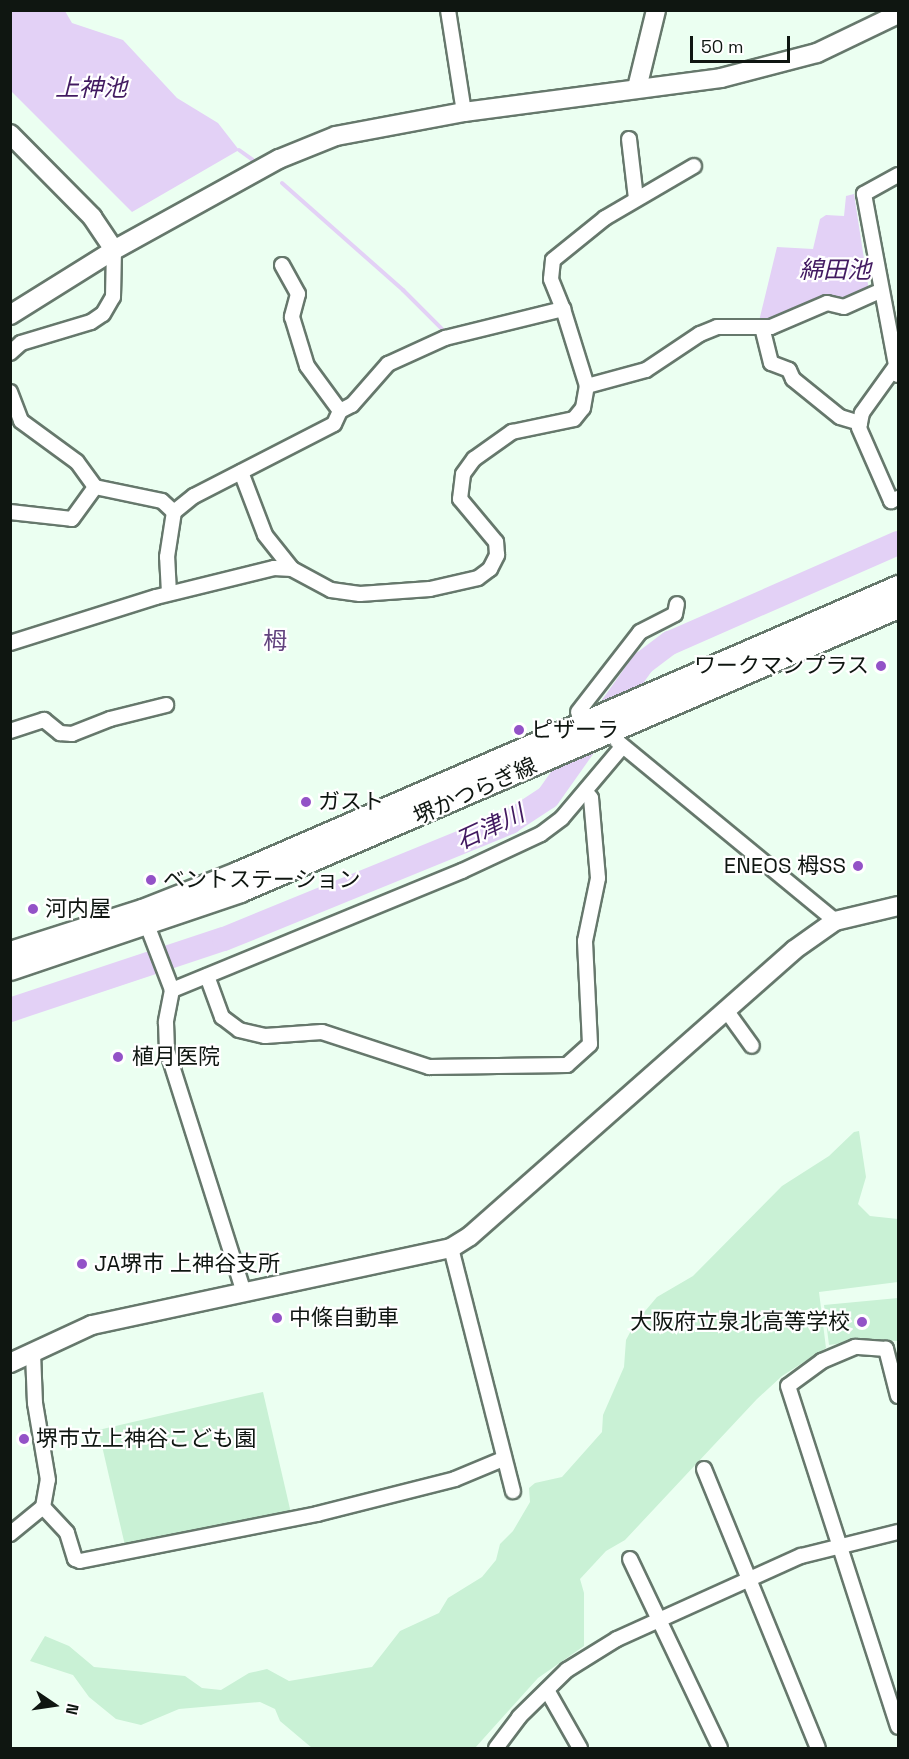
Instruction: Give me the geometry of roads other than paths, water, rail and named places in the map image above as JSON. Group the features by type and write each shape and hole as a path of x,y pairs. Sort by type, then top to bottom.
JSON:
{"main road":[{"name":"堺かつらぎ線","path":"10,952 148,926 327,835 582,720 646,697 898,586"},
{"name":"堺かつらぎ線","path":"10,969 148,926 419,816 561,752 618,736 898,607"}],"street":[{"path":"448,10 464,112"},
{"path":"637,88 656,10"},
{"path":"10,315 114,250 279,159 336,136 464,112 721,78 817,53 898,14"},
{"path":"10,134 92,217 114,250 113,297 103,314 91,322 21,343 10,353"},
{"path":"629,139 636,200"},
{"path":"241,472 265,535 291,568 331,590 360,594 430,589 478,578 490,569 497,555 496,542 460,498 463,474 474,459 512,432 574,419 583,408 587,386 563,309 551,279 553,260 605,218 694,166"},
{"path":"898,175 864,194 880,291 897,371 862,413 860,423 891,501 898,498"},
{"path":"282,265 298,294 292,317 307,366 340,411"},
{"path":"587,386 646,370 700,334 717,327 771,327 827,303 844,307 880,291"},
{"path":"169,593 167,556 174,512 194,496 334,424 340,411 352,405 388,364 445,338 563,309"},
{"path":"762,327 771,363 789,370 793,379 840,417 860,423"},
{"path":"10,392 21,421 77,462 95,487 162,501 174,512"},
{"path":"10,512 72,519 95,487"},
{"path":"10,643 169,593 274,568 291,568"},
{"path":"677,604 675,614 640,632 582,720 618,736 835,921"},
{"path":"10,731 44,720 60,733 72,734 110,719 165,705"},
{"path":"170,986 207,976 542,834 586,792 618,736"},
{"path":"207,976 222,1017 240,1030 265,1036 322,1032 429,1066 567,1065 590,1044 585,940 598,878 591,798 586,792"},
{"path":"10,1363 92,1325 451,1248 470,1236 794,950 835,921 898,906"},
{"path":"148,926 170,986 166,1022 167,1050 244,1293"},
{"path":"726,1010 752,1046"},
{"path":"451,1248 513,1491"},
{"path":"898,1396 892,1349 855,1347 822,1361 788,1386 898,1727"},
{"path":"10,1534 43,1507 48,1480 35,1403 33,1354"},
{"path":"43,1507 67,1533 75,1559 80,1560 316,1514 455,1479 503,1459"},
{"path":"704,1469 818,1749"},
{"path":"496,1749 567,1670 658,1618 801,1556 898,1532"},
{"path":"630,1559 720,1749"},
{"path":"547,1690 580,1749"}],"water":[{"name":"上神池","path":"10,11 65,11 72,23 123,40 177,98 218,123 239,150 132,212 11,91"},
{"name":"綿田池","path":"854,194 869,291 768,323 759,321 777,247 813,249 820,219 826,215 844,216 846,196"}],"waterway":[{"path":"239,150 253,160"},
{"path":"282,183 403,290 442,329"},
{"name":"石津川","path":"10,1010 224,939 510,822 548,797 643,663 670,643 898,543"}],"place":[{"name":"ワークマンプラス","path":"881,666"},
{"name":"ピザーラ","path":"519,730"},
{"name":"ガスト","path":"306,802"},
{"name":"ENEOS 栂SS","path":"858,866"},
{"name":"ベントステーション","path":"151,880"},
{"name":"河内屋","path":"33,909"},
{"name":"植月医院","path":"118,1057"},
{"name":"JA堺市 上神谷支所","path":"82,1264"},
{"name":"中條自動車","path":"277,1318"},
{"name":"大阪府立泉北高等学校","path":"862,1322"},
{"name":"堺市立上神谷こども園","path":"24,1439"}],"district":[{"name":"栂","path":"275,641"}]}
